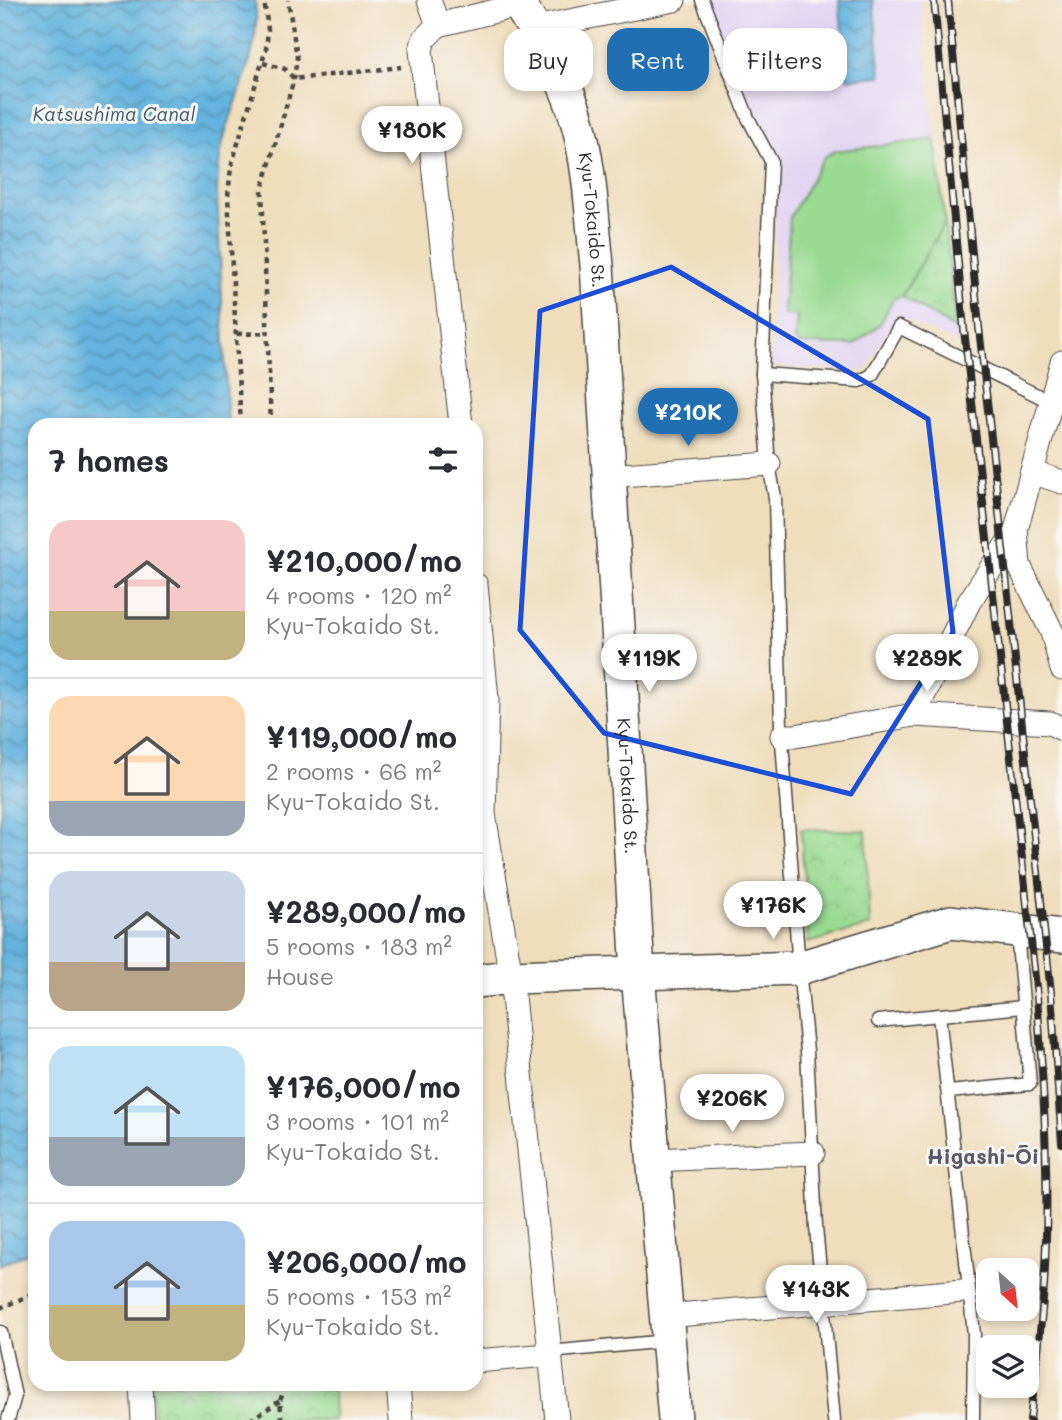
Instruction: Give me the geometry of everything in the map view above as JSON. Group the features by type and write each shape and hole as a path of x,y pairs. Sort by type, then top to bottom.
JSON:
{"street":[{"path":"429,0 438,25"},
{"path":"460,418 422,65 421,50 424,39 438,25 524,11 674,0"},
{"name":"Kyu-Tokaido St.","path":"524,11 554,64 577,120 586,169 597,265 638,973 675,1420"},
{"path":"914,715 969,602 1016,530 1062,362"},
{"path":"610,475 769,464"},
{"path":"1032,472 1062,482"},
{"path":"1016,530 1019,565 1052,632 1062,670"},
{"path":"483,667 487,699 484,814 511,977 557,1420"},
{"path":"782,736 796,736 914,715 1050,723 1062,729"},
{"path":"483,980 511,977 799,968 951,922 1017,928 1062,936"},
{"path":"653,1160 813,1153"},
{"path":"666,1329 823,1303 966,1290"},
{"path":"483,1360 549,1353"},
{"path":"142,1391 142,1420"},
{"path":"399,1391 401,1420"}],"lane":[{"path":"702,0 748,118 771,161 762,374 769,464 775,498 782,736 834,1420"},
{"path":"762,374 860,380 872,375 899,327 1051,402"},
{"path":"949,1092 1030,1084 1017,928"},
{"path":"878,1021 1023,1007"},
{"path":"939,1015 949,1092 966,1290 974,1334 973,1420"},
{"path":"549,1353 666,1329"},
{"path":"1,1332 15,1396 8,1420"}],"path":[{"path":"241,418 229,186 231,167 262,63 268,30 264,0"},
{"path":"271,418 262,190 294,79 297,57 288,0"},
{"path":"262,63 285,69 294,79"},
{"path":"294,79 422,65"},
{"path":"237,334 267,332"},
{"path":"0,1307 28,1296"},
{"path":"282,1420 279,1401 283,1391"},
{"path":"250,1420 279,1401"}],"highlighted area":[{"path":"671,267 928,419 953,632 851,794 604,733 520,630 540,311"}],"shaded area":[{"path":"716,0 920,0 958,344 897,315 865,371 771,366 778,162 744,91 847,91 847,28 723,28 723,40 714,15"}],"green space":[{"path":"935,139 945,222 902,296 894,298 880,324 854,345 799,344 795,340 797,316 783,314 790,217 824,157 835,151"},
{"path":"945,222 956,330 902,296"},
{"path":"801,829 866,831 870,926 808,943"},
{"path":"152,1391 333,1391 334,1420 154,1420"}],"water":[{"name":"Katsushima Canal","path":"0,0 255,0 252,53 224,138 217,192 228,418 28,418 28,1253 0,1265"},
{"path":"839,0 873,0 881,76 847,79 847,28 842,28"}],"railway":[{"path":"934,0 964,329 1040,1032 1046,1250 1030,1420"},
{"path":"948,0 979,327 1051,993 1062,1143"}],"district":[{"name":"Higashi-Ōi","path":"983,1157"}]}
